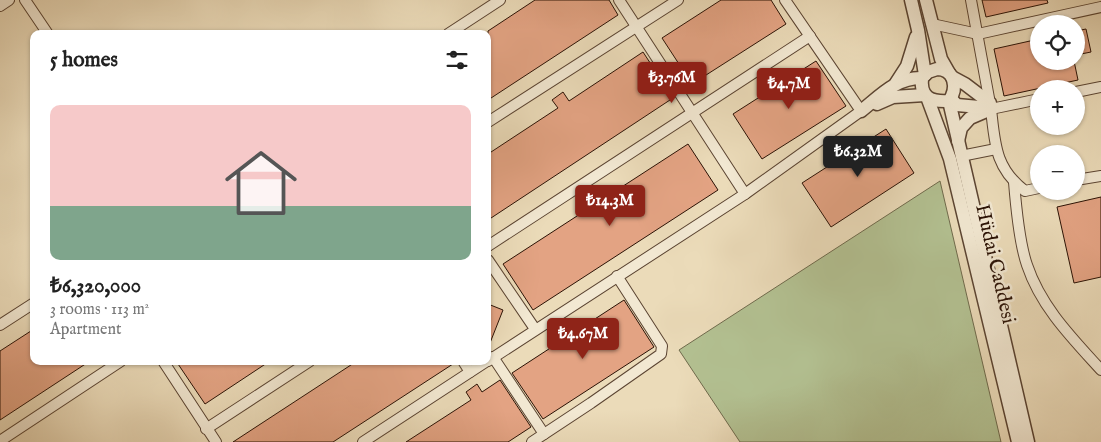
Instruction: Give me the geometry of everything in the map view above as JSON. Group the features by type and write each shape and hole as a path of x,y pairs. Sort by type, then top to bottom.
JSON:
{"street":[{"path":"0,6 9,0"},
{"path":"25,0 45,30"},
{"path":"454,30 500,0"},
{"path":"619,0 745,194"},
{"path":"491,120 678,0"},
{"path":"785,0 861,111"},
{"path":"910,0 918,30 924,77 922,89 926,96"},
{"path":"926,0 941,59 951,75 955,90 950,100"},
{"path":"971,0 996,149 1002,167 1014,182 1025,191 1030,190"},
{"path":"932,24 978,34 1101,8"},
{"path":"491,359 745,194 861,111 896,83 907,66 918,30"},
{"path":"491,244 810,36"},
{"path":"896,83 912,78 924,77 932,70 946,70 990,106"},
{"path":"1085,90 1101,87"},
{"path":"861,111 893,97 926,96 937,101 950,100 957,105 990,106 1030,100"},
{"name":"Hüdai Caddesi","path":"926,96 950,159 1018,442"},
{"name":"Hüdai Caddesi","path":"950,100 958,143 1028,442"},
{"path":"958,143 961,128 970,118 990,106"},
{"path":"961,156 996,149"},
{"path":"1085,179 1101,176"},
{"path":"1014,182 1017,214 1026,264 1044,302 1057,321 1101,370"},
{"path":"491,264 535,329"},
{"path":"532,442 661,354 662,346 617,276"},
{"path":"0,325 30,306"},
{"path":"491,363 544,434"},
{"path":"0,441 115,365"},
{"path":"166,365 216,442"},
{"path":"206,428 304,365"},
{"path":"466,365 470,372"},
{"path":"364,442 481,365"}],"green space":[{"path":"940,181 1001,442 740,442 679,350"}],"building":[{"path":"535,0 609,0 618,15 491,98 490,30"},
{"path":"721,0 771,0 786,24 692,84 662,38"},
{"path":"982,0 1047,0 1048,3 986,17"},
{"path":"1085,29 1091,52 1085,53"},
{"path":"1030,41 1030,70 1076,70 1078,80 1030,80 1030,90 1004,96 994,49"},
{"path":"643,52 673,98 491,218 491,152 558,108 552,100 563,92 569,101"},
{"path":"816,61 846,106 762,159 733,114"},
{"path":"886,129 914,173 831,227 802,183"},
{"path":"688,144 718,190 533,310 503,264"},
{"path":"1101,197 1101,277 1074,283 1057,207"},
{"path":"624,300 654,347 543,419 512,373"},
{"path":"491,305 503,310 491,340"},
{"path":"30,332 30,365 84,365 0,420 0,351"},
{"path":"179,365 264,365 205,404"},
{"path":"351,365 451,365 333,442 233,442"},
{"path":"500,380 531,427 508,442 406,442 471,400 466,392 477,384 482,392"}]}
